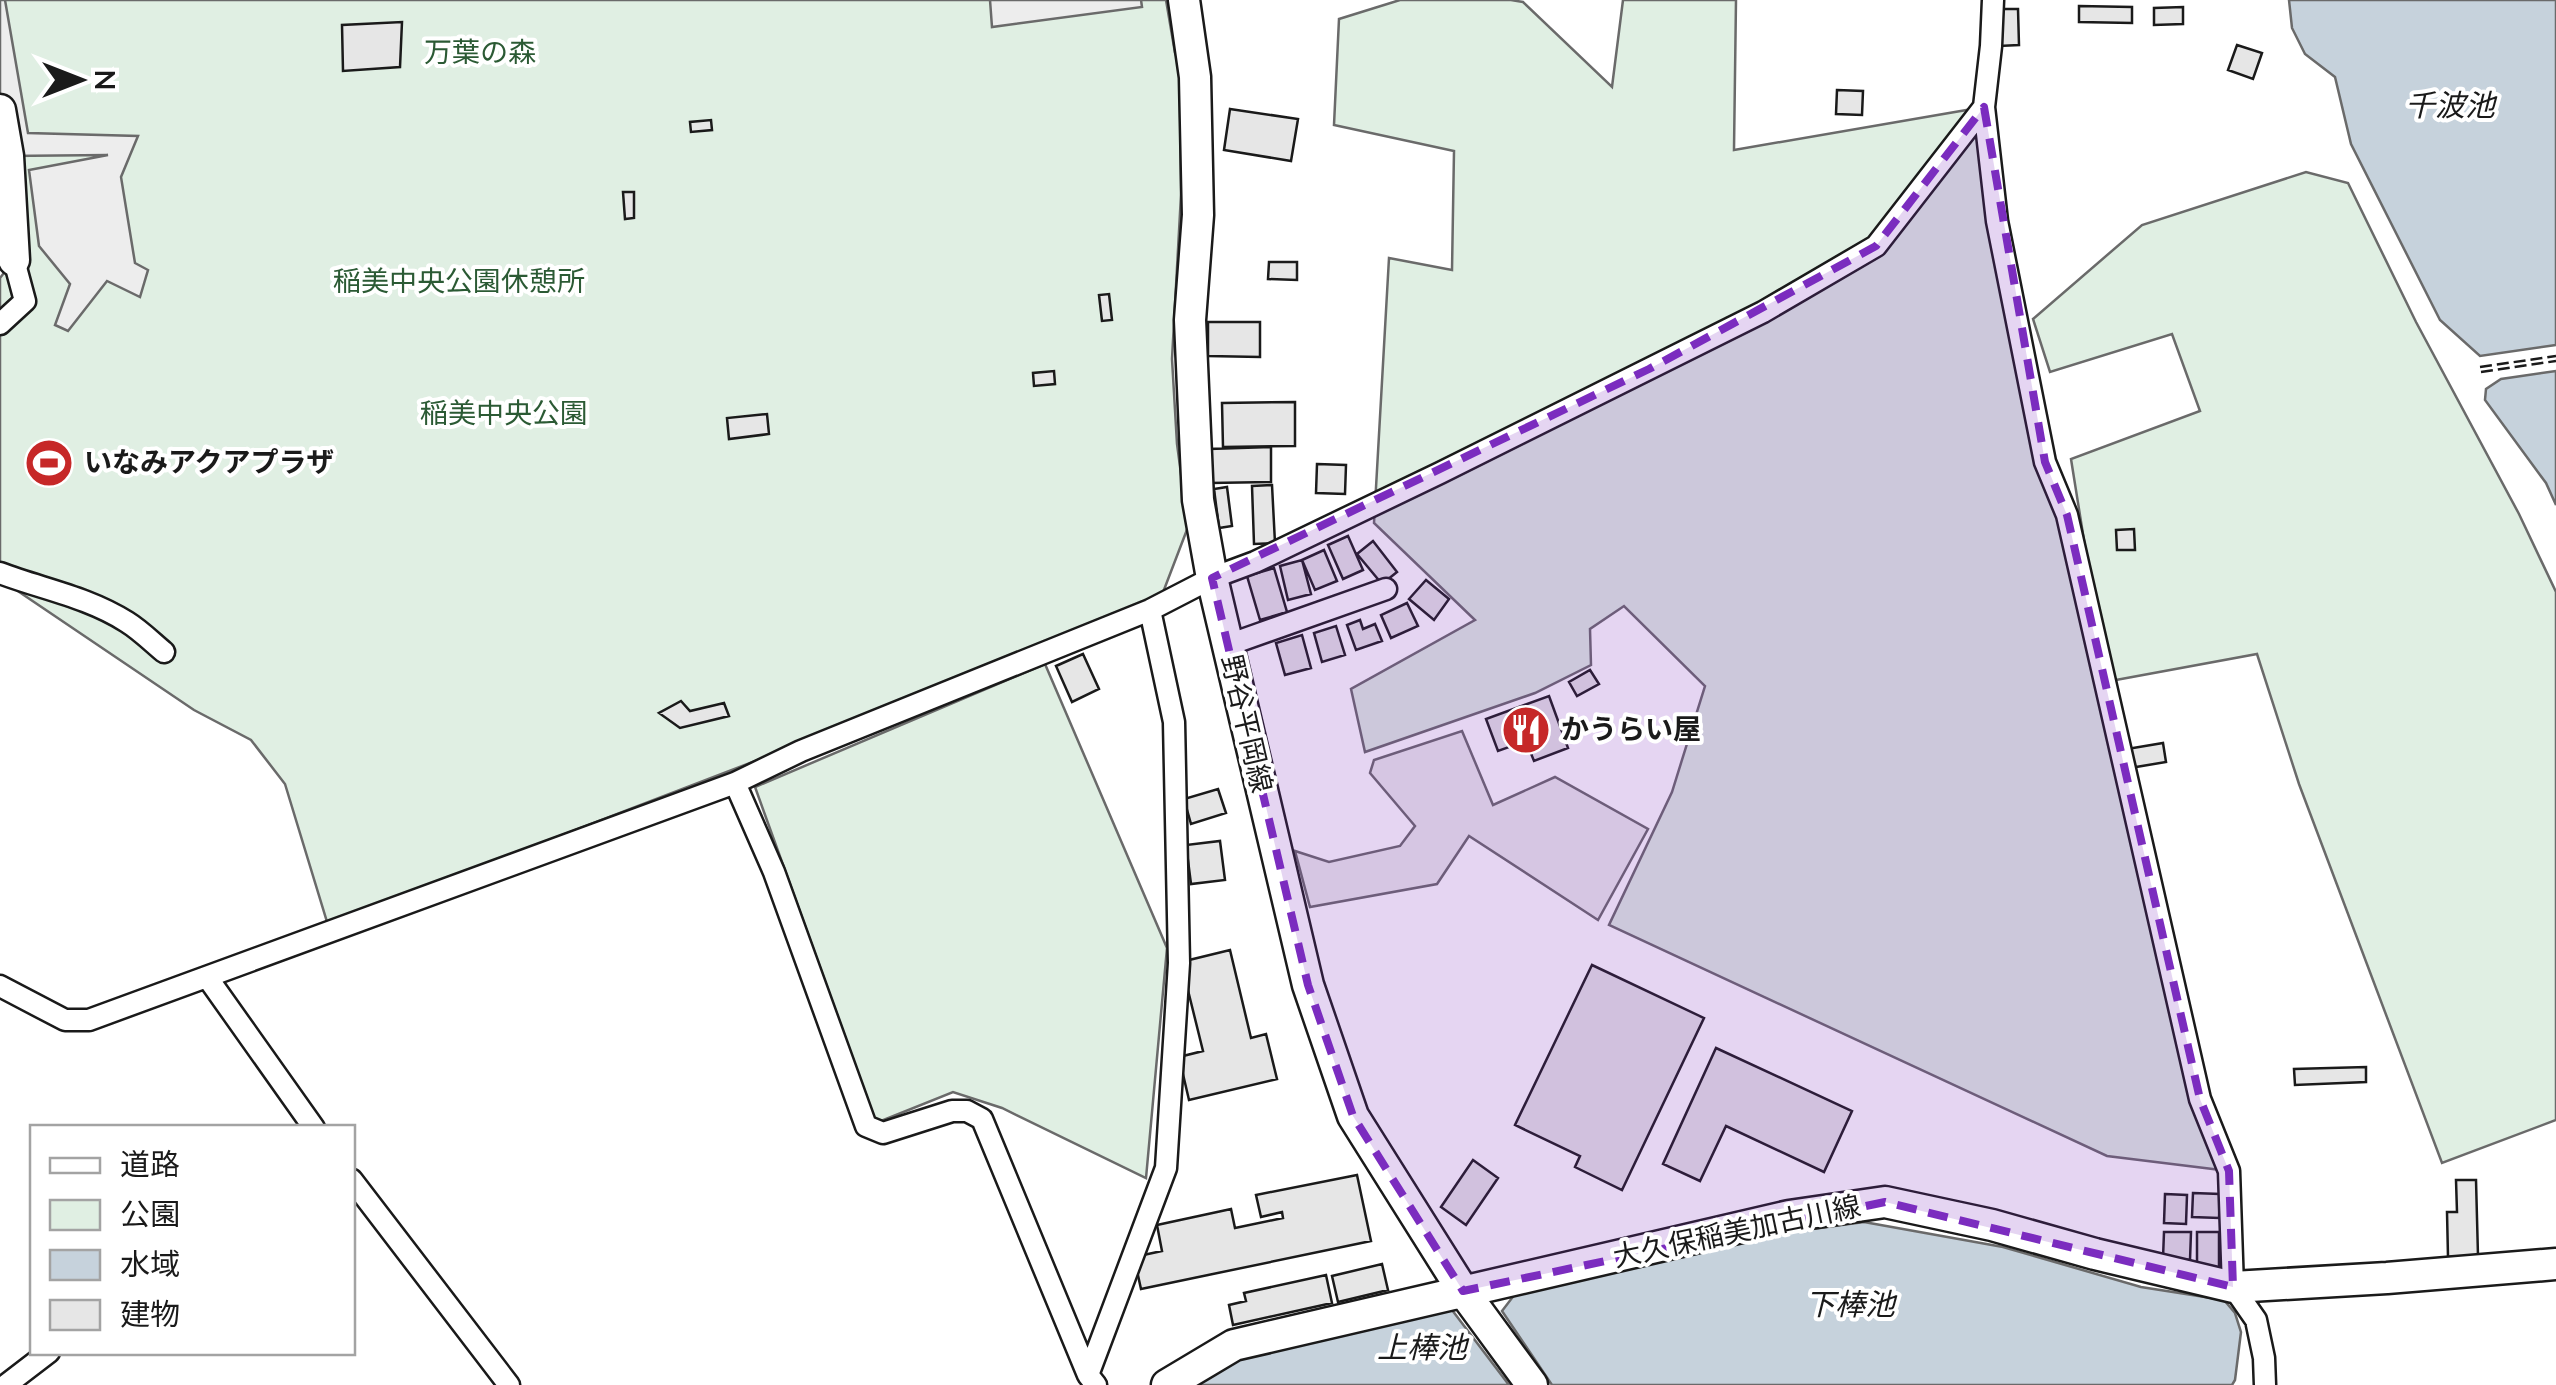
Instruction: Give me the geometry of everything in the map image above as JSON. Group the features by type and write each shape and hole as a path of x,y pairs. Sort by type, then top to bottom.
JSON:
{"main road":[{"name":"野谷平岡線","path":"1184,0 1195,78 1198,215 1190,320 1198,500 1212,578 1308,985 1354,1116 1463,1290 1532,1385"},
{"path":"0,110 8,156 14,260"},
{"name":"大久保稲美加古川線","path":"1167,1385 1234,1345 1789,1216 1885,1202 1992,1224 2233,1287 2556,1264"}],"street":[{"path":"1993,0 1984,108 1998,221 2045,462 2067,515 2200,1100 2229,1170 2233,1287 2256,1320 2265,1385"},
{"path":"0,986 65,1020 89,1020 735,783 801,751 1150,610 1649,370 1763,312 1876,246 1984,108"},
{"path":"0,324 25,301 14,260"},
{"path":"0,574 74,596 127,622 164,652"},
{"path":"1228,645 1386,589"},
{"path":"1092,1380 1166,1168 1179,962 1174,722 1150,610"},
{"path":"735,783 774,872 866,1126 883,1133 952,1110 967,1111 982,1119 1092,1380"},
{"path":"207,976 312,1125"},
{"path":"355,1184 509,1385"},
{"path":"6,1385 45,1355"}],"highlighted area":[{"path":"1984,107 2045,462 2067,515 2200,1099 2229,1171 2233,1287 1885,1202 1463,1291 1353,1116 1308,985 1212,578 1649,369 1876,246"}],"green space":[{"name":"稲美中央公園","path":"0,0 1166,0 1175,53 1186,80 1180,98 1181,195 1172,359 1177,444 1188,527 1162,595 802,743 328,925 285,784 251,740 194,710 0,579 0,278 14,260"},
{"path":"1400,0 1523,2 1612,87 1623,0 1736,0 1734,150 1984,107 2024,359 2106,678 2071,459 2200,411 2172,334 2050,372 2033,319 2142,225 2306,172 2348,183 2556,592 2556,1120 2442,1163 2299,784 2257,654 2105,682 2229,1171 2107,1156 1609,925 1672,792 1705,686 1624,606 1590,629 1591,665 1535,693 1365,752 1351,689 1475,620 1374,523 1389,258 1452,270 1454,151 1334,125 1339,19"},
{"path":"1045,664 1167,948 1146,1178 1002,1108 953,1092 876,1123 755,787"}],"shaded area":[{"path":"0,0 5,0 28,133 138,136 121,177 135,263 148,270 140,297 107,281 68,331 55,325 70,284 39,246 29,170 108,155 8,156 0,114"},
{"path":"990,0 1141,0 1142,7 992,27"},
{"name":"かうらい屋","path":"1462,731 1493,805 1555,777 1648,829 1598,920 1469,836 1437,884 1310,907 1295,851 1329,862 1400,846 1415,826 1370,773 1374,760"}],"water":[{"name":"千波池","path":"2289,0 2556,0 2556,345 2480,356 2440,320 2351,144 2335,77 2305,54 2292,28"},
{"path":"2556,371 2556,505 2546,483 2485,400 2486,389 2501,379"},
{"name":"下棒池","path":"1864,1222 2003,1247 2141,1287 2224,1300 2235,1313 2241,1332 2235,1380 2232,1385 1552,1385 1502,1311 1515,1294 1776,1234"},
{"name":"上棒池","path":"1452,1310 1509,1385 1187,1385 1256,1347"}],"building":[{"path":"2079,6 2132,7 2132,23 2079,22"},
{"path":"2183,7 2183,24 2154,25 2154,8"},
{"path":"1998,9 2018,9 2019,45 1999,46"},
{"path":"402,22 400,67 343,71 342,25"},
{"path":"2237,45 2262,53 2253,79 2228,70"},
{"path":"1837,90 1863,91 1862,115 1836,114"},
{"path":"1230,109 1298,119 1291,161 1224,150"},
{"path":"711,120 712,130 691,132 690,122"},
{"path":"623,192 634,192 634,218 625,219"},
{"path":"1269,262 1297,262 1297,280 1268,279"},
{"path":"1109,294 1112,320 1102,321 1099,295"},
{"path":"1208,322 1260,322 1260,357 1208,356"},
{"path":"1054,371 1055,384 1034,386 1033,373"},
{"path":"1295,402 1295,446 1223,447 1222,403"},
{"path":"767,414 769,434 729,439 727,418"},
{"path":"1271,447 1271,482 1210,483 1209,449"},
{"path":"1317,464 1346,465 1345,494 1316,493"},
{"path":"1272,485 1275,543 1254,544 1252,486"},
{"path":"1227,487 1232,526 1219,528 1214,489"},
{"path":"2134,529 2135,550 2117,550 2116,530"},
{"path":"1348,536 1363,570 1343,579 1328,545"},
{"path":"1373,541 1397,572 1382,584 1357,554"},
{"path":"1324,550 1337,581 1315,590 1302,560"},
{"path":"1302,560 1311,594 1288,600 1280,566"},
{"path":"1274,568 1287,612 1260,620 1247,576"},
{"path":"1426,580 1449,599 1434,620 1409,599"},
{"path":"1407,603 1418,626 1391,638 1381,615"},
{"path":"1360,620 1363,629 1375,624 1382,641 1356,650 1347,625"},
{"path":"1336,626 1345,655 1322,662 1314,633"},
{"path":"1302,635 1311,668 1285,675 1276,643"},
{"path":"1083,654 1099,689 1072,702 1056,666"},
{"path":"1590,670 1599,684 1577,696 1569,682"},
{"name":"かうらい屋","path":"1549,696 1568,748 1534,761 1526,741 1498,751 1486,719"},
{"path":"681,701 690,711 724,703 729,716 680,728 659,713"},
{"path":"2163,743 2166,762 2130,768 2127,749"},
{"path":"1218,789 1226,813 1191,824 1184,799"},
{"path":"1220,841 1225,880 1191,884 1186,845"},
{"path":"1230,950 1251,1038 1266,1034 1277,1079 1189,1100 1179,1057 1203,1051 1181,962"},
{"path":"1592,965 1704,1018 1622,1190 1575,1167 1580,1156 1515,1125"},
{"path":"1716,1048 1852,1111 1824,1172 1726,1126 1700,1181 1663,1164"},
{"path":"2366,1067 2366,1082 2295,1085 2294,1069"},
{"path":"1473,1160 1498,1178 1466,1225 1441,1207"},
{"path":"1357,1175 1371,1241 1141,1289 1134,1257 1162,1251 1157,1225 1231,1209 1235,1228 1283,1218 1282,1212 1261,1217 1256,1195"},
{"path":"2456,1180 2476,1180 2478,1256 2448,1257 2447,1212 2457,1212"},
{"path":"2193,1193 2220,1194 2219,1218 2192,1217"},
{"path":"2165,1194 2187,1195 2186,1224 2164,1223"},
{"path":"2164,1232 2191,1232 2190,1260 2163,1258"},
{"path":"2197,1232 2219,1232 2219,1268 2197,1268"},
{"path":"1382,1264 1388,1290 1338,1302 1332,1276"},
{"path":"1326,1275 1332,1303 1233,1325 1229,1305 1246,1301 1244,1293"}],"fence":[{"path":"2480,367 2556,356"},
{"path":"2481,372 2556,361"}],"place":[{"name":"いなみアクアプラザ","path":"49,463"},
{"name":"かうらい屋","path":"1526,730"}],"park label":[{"name":"万葉の森","path":"480,53"},
{"name":"稲美中央公園休憩所","path":"459,282"}]}
